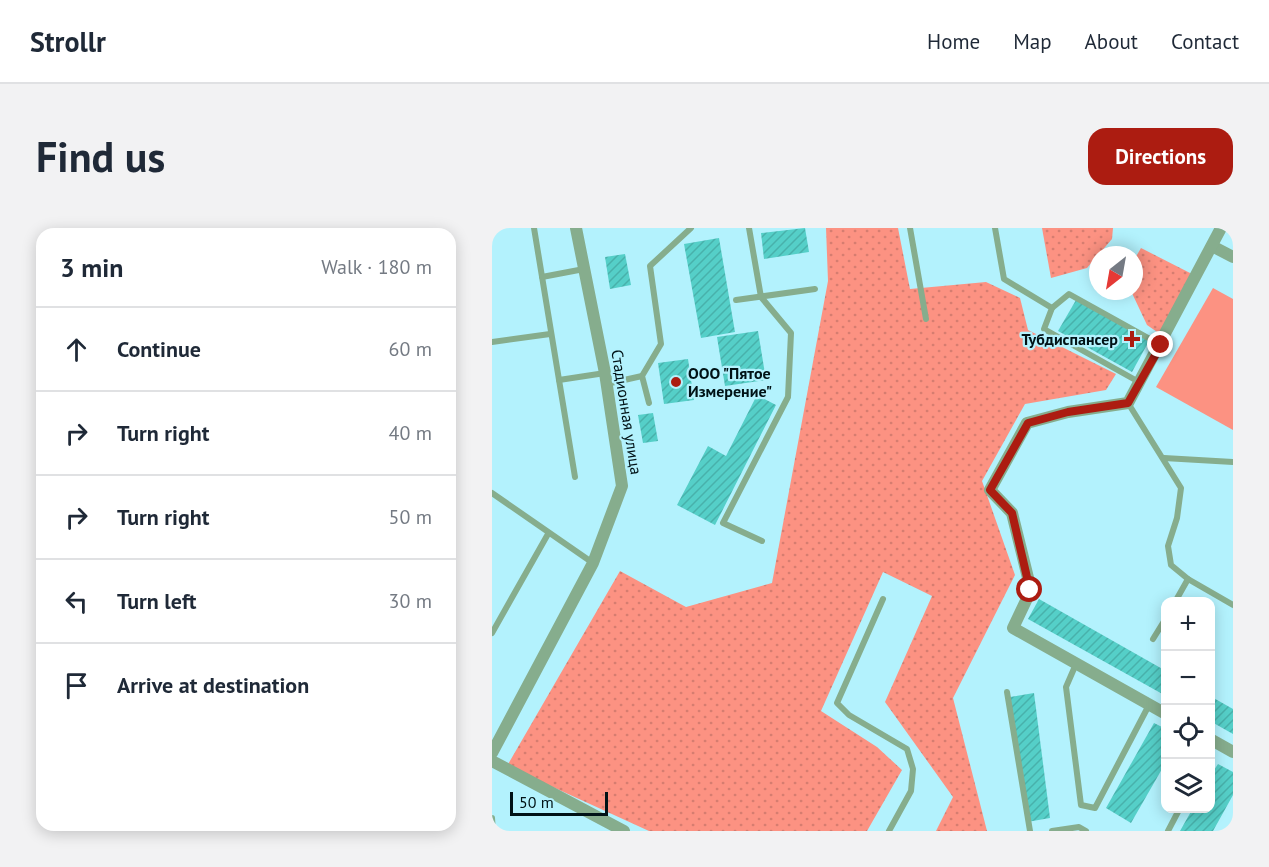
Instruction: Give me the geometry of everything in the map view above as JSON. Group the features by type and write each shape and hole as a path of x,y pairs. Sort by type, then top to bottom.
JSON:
{"street":[{"name":"Стадионная улица","path":"492,753 593,564 622,486 605,379 576,228"},
{"path":"1161,711 1013,628 1030,590 1012,513 990,490 1028,423 1068,412 1128,403 1161,345 1221,228"},
{"path":"1212,246 1233,257"},
{"path":"1215,745 1233,752"},
{"path":"492,761 624,831"}],"lane":[{"path":"534,228 575,477"},
{"path":"649,403 642,376 661,344 650,266 691,228"},
{"path":"749,228 761,297 791,333 788,397 723,523 762,542"},
{"path":"910,228 926,319"},
{"path":"995,228 1004,279 1052,308"},
{"path":"542,277 585,269"},
{"path":"736,300 815,289"},
{"path":"1140,382 1044,329 1052,308 1069,294 1161,345"},
{"path":"492,342 550,334"},
{"path":"559,380 642,376"},
{"path":"1128,403 1181,488 1177,518 1168,546 1171,565 1188,579 1233,605"},
{"path":"1164,458 1233,462"},
{"path":"492,493 593,564"},
{"path":"492,633 548,534"},
{"path":"1178,597 1188,579"},
{"path":"883,599 837,703 849,715 906,749 913,769 911,791 889,831"},
{"path":"1154,639 1161,627"},
{"path":"1076,663 1066,687 1081,805 1095,808 1149,704"},
{"path":"1007,692 1030,831"},
{"path":"1168,831 1177,813"},
{"path":"492,818 493,831"},
{"path":"1052,831 1079,827 1086,831"}],"shaded area":[{"path":"826,228 898,228 910,289 986,282 1020,298 1028,330 1116,374 1106,390 1025,404 982,481 1015,575 953,698 987,831 936,831 953,797 885,702 932,596 883,572 821,711 877,747 902,770 867,831 649,831 507,766 620,571 686,607 772,583 828,281"},
{"path":"1042,228 1113,228 1112,239 1106,246 1089,246 1087,268 1051,278"},
{"path":"1143,249 1192,274 1160,334 1147,325 1135,300 1143,300"},
{"path":"1213,288 1233,299 1233,430 1156,387"}],"building":[{"path":"805,228 809,252 764,259 761,233"},
{"path":"719,238 735,332 701,338 684,244"},
{"path":"625,254 631,285 610,289 605,257"},
{"path":"1076,300 1149,341 1132,372 1058,331"},
{"path":"758,331 766,380 725,386 717,337"},
{"name":"ООО \"Пятое Измерение\"","path":"688,359 694,400 664,404 658,363"},
{"path":"757,395 776,405 715,525 677,505 708,446 726,456"},
{"path":"653,413 658,441 643,443 638,415"},
{"path":"1039,599 1161,668 1161,693 1028,619"},
{"path":"1034,693 1050,818 1027,822 1010,697"},
{"path":"1215,699 1233,709 1233,734 1215,724"},
{"path":"1154,723 1161,726 1161,771 1131,823 1106,808"},
{"path":"1218,764 1233,772 1233,795 1213,831 1180,831 1190,813 1215,813 1215,768"}],"place":[{"name":"Тубдиспансер","path":"1132,339"},
{"name":"ООО \"Пятое Измерение\"","path":"676,382"}],"route":[{"path":"1030,590 1012,513 990,490 1028,423 1068,412 1128,403 1161,345"}]}
